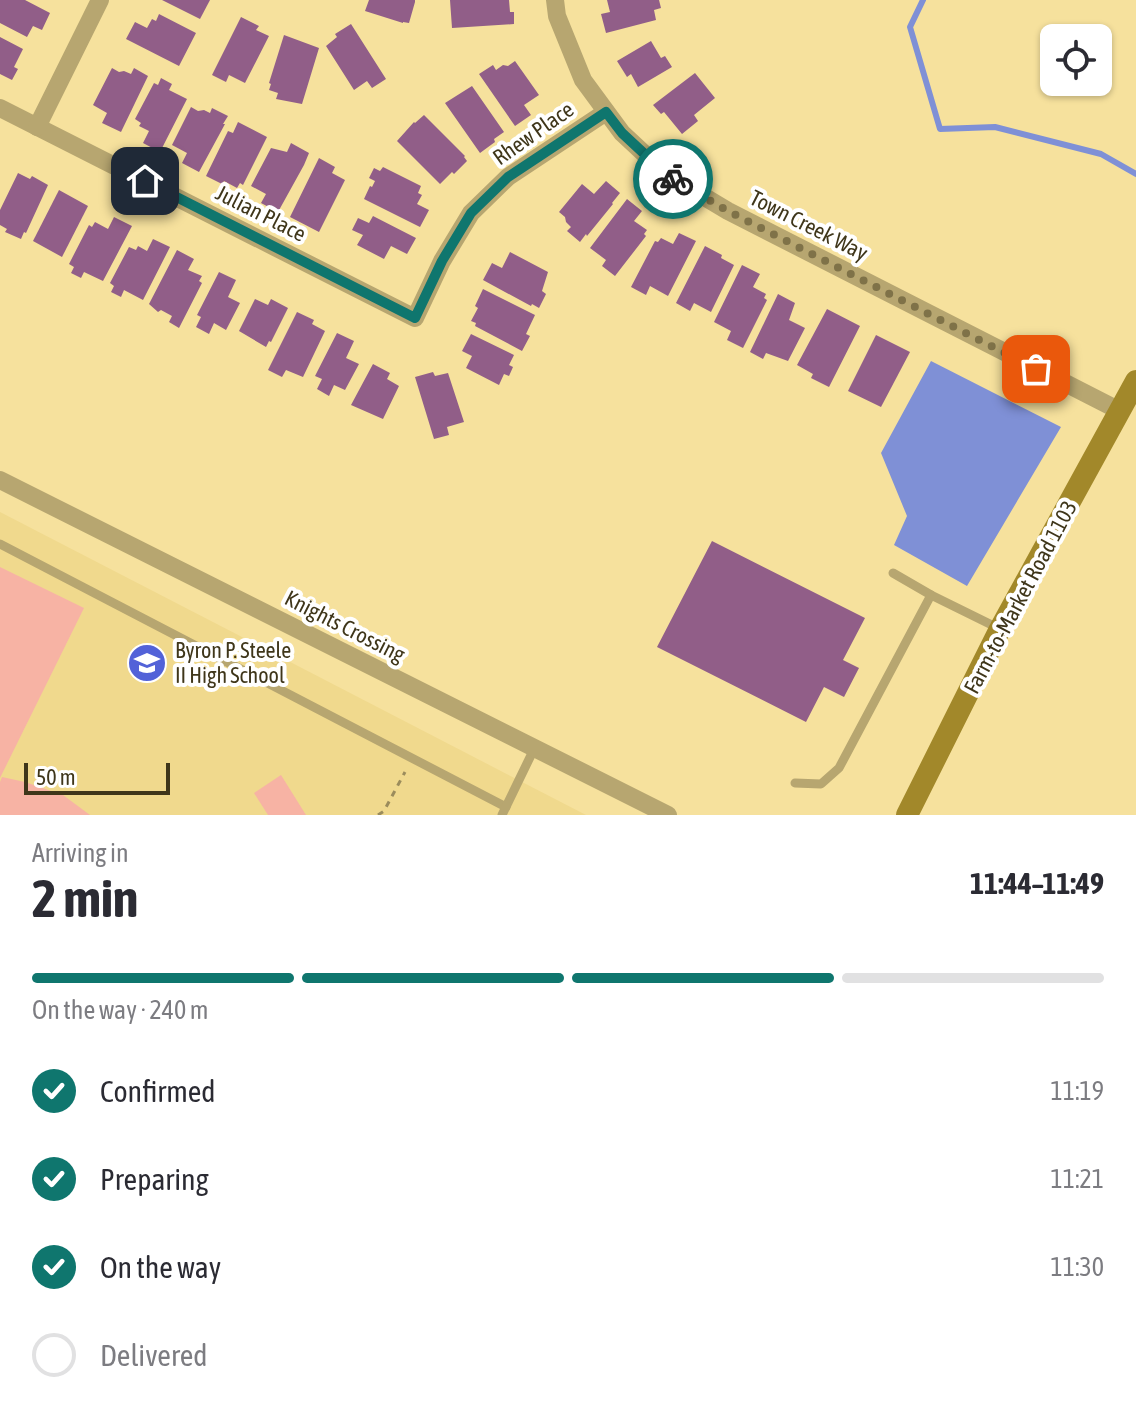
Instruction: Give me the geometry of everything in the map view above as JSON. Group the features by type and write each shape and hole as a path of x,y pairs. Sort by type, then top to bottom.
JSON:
{"main road":[{"name":"Farm-to-Market Road 1103","path":"907,815 1000,629 1136,381"}],"street":[{"path":"37,127 100,0"},
{"name":"Town Creek Way","path":"555,0 557,16 583,80 622,133 666,174 728,211 1120,411"},
{"name":"Julian Place","path":"0,108 415,318"},
{"name":"Rhew Place","path":"415,318 442,261 471,213 508,177 606,112"},
{"name":"Knights Crossing","path":"0,480 668,815"}],"lane":[{"path":"0,544 413,758 504,811 534,749"},
{"path":"893,573 1000,629"},
{"path":"795,783 821,784 839,768 931,595"}],"path":[{"path":"378,815 389,804 413,758"}],"shaded area":[{"name":"Byron P. Steele II High School","path":"0,512 586,815 0,815"},
{"path":"0,567 84,608 0,778"},
{"path":"281,775 306,815 268,815 254,793"},
{"path":"2,777 63,795 90,815 0,815"}],"water":[{"path":"931,361 1061,427 967,586 894,545 907,516 881,453"}],"building":[{"path":"0,0 25,0 50,13 42,30 33,26 27,37 0,23"},
{"path":"162,0 210,0 200,19"},
{"path":"369,0 415,0 409,23 365,11"},
{"path":"450,0 509,0 510,12 514,12 514,24 452,28"},
{"path":"607,0 659,0 661,8 654,10 656,20 606,33 601,14 610,12"},
{"path":"159,14 196,33 179,66 126,39 135,22 147,28"},
{"path":"241,17 259,26 256,30 269,36 245,83 229,75 226,82 212,75"},
{"path":"351,24 386,79 372,88 367,81 354,90 326,46 337,37 335,34"},
{"path":"284,35 319,48 302,104 276,99 278,93 269,90"},
{"path":"0,37 23,49 14,67 18,69 12,80 0,74"},
{"path":"651,41 661,58 665,56 672,67 638,87 631,74 627,77 617,61"},
{"path":"515,61 539,95 524,105 531,115 515,126 479,74 493,65 496,70"},
{"path":"112,68 131,74 134,68 148,76 121,132 102,123 107,113 93,105"},
{"path":"695,73 715,98 694,115 698,121 682,134 664,112 661,114 653,105"},
{"path":"161,78 172,84 169,90 187,99 160,152 143,143 149,131 139,126 141,123 135,119 154,83 158,85"},
{"path":"472,86 504,132 480,153 445,103"},
{"path":"191,107 210,113 212,108 228,116 199,172 182,163 187,153 172,145"},
{"path":"424,115 467,161 440,184 397,141"},
{"path":"238,122 267,137 243,185 240,183 237,188 206,176 228,131 233,133"},
{"path":"291,143 309,153 278,212 261,203 266,194 251,186 271,148 287,152"},
{"path":"319,158 335,167 332,173 345,180 319,232 290,217"},
{"path":"383,167 421,186 418,193 422,195 417,204 429,210 420,227 364,199 375,181 369,178 374,168 380,171"},
{"path":"18,173 30,179 32,176 48,185 21,239 5,232 7,229 0,225 0,210"},
{"path":"606,181 620,193 580,242 567,231 571,227 559,212 582,184 594,194"},
{"path":"59,190 88,206 62,257 33,241"},
{"path":"627,199 642,211 634,221 647,230 646,236 615,276 602,266 606,260 590,248"},
{"path":"373,216 416,238 407,254 391,246 384,259 357,245 363,235 352,230 358,218 369,223"},
{"path":"114,217 132,226 103,281 84,272 81,278 71,273 74,267 69,264 89,225 92,227 95,222 108,229"},
{"path":"679,233 696,241 668,296 650,286 646,295 631,287 655,241 661,238 673,244"},
{"path":"153,239 170,247 143,300 124,290 121,297 111,292 114,286 110,283 129,247 136,250 138,246 147,251"},
{"path":"705,246 734,265 711,312 694,303 690,311 676,303"},
{"path":"177,250 194,259 188,270 202,276 199,281 202,283 179,328 169,322 172,316 161,310 158,312 149,304"},
{"path":"510,252 548,272 542,291 546,294 539,308 483,280 492,263 502,268"},
{"path":"742,265 760,274 753,287 766,294 764,298 767,300 743,348 727,340 731,331 714,322"},
{"path":"219,272 236,280 228,297 240,303 226,330 214,323 209,334 196,327 201,317 197,315"},
{"path":"483,289 535,315 526,334 530,336 522,351 471,321"},
{"path":"778,294 795,303 789,320 805,328 788,361 766,353 763,359 750,352"},
{"path":"255,299 268,305 271,299 288,308 266,347 239,331"},
{"path":"827,309 860,326 829,387 811,378 813,374 797,365"},
{"path":"297,312 314,320 312,324 325,331 303,377 286,370 282,377 268,370"},
{"path":"337,333 354,341 346,358 359,364 345,390 334,385 329,396 317,389 322,379 315,376"},
{"path":"471,334 514,355 509,365 513,367 509,376 504,374 499,385 466,368 472,356 462,351"},
{"path":"876,335 910,352 881,407 848,391"},
{"path":"373,364 390,373 387,379 399,386 383,419 351,405"},
{"path":"433,372 435,376 448,373 464,422 447,427 449,435 434,439 415,377"},
{"path":"712,541 865,618 843,660 859,668 844,697 824,687 806,722 657,647"}],"waterway":[{"path":"923,0 910,27 940,129 995,127 1101,154 1136,174"}],"way so far":[{"path":"673,179 728,211 1036,369"}],"place":[{"name":"Byron P. Steele II High School","path":"147,663"}],"route":[{"path":"145,181 415,318 442,261 471,213 508,177 606,112 622,133 673,179"}]}
